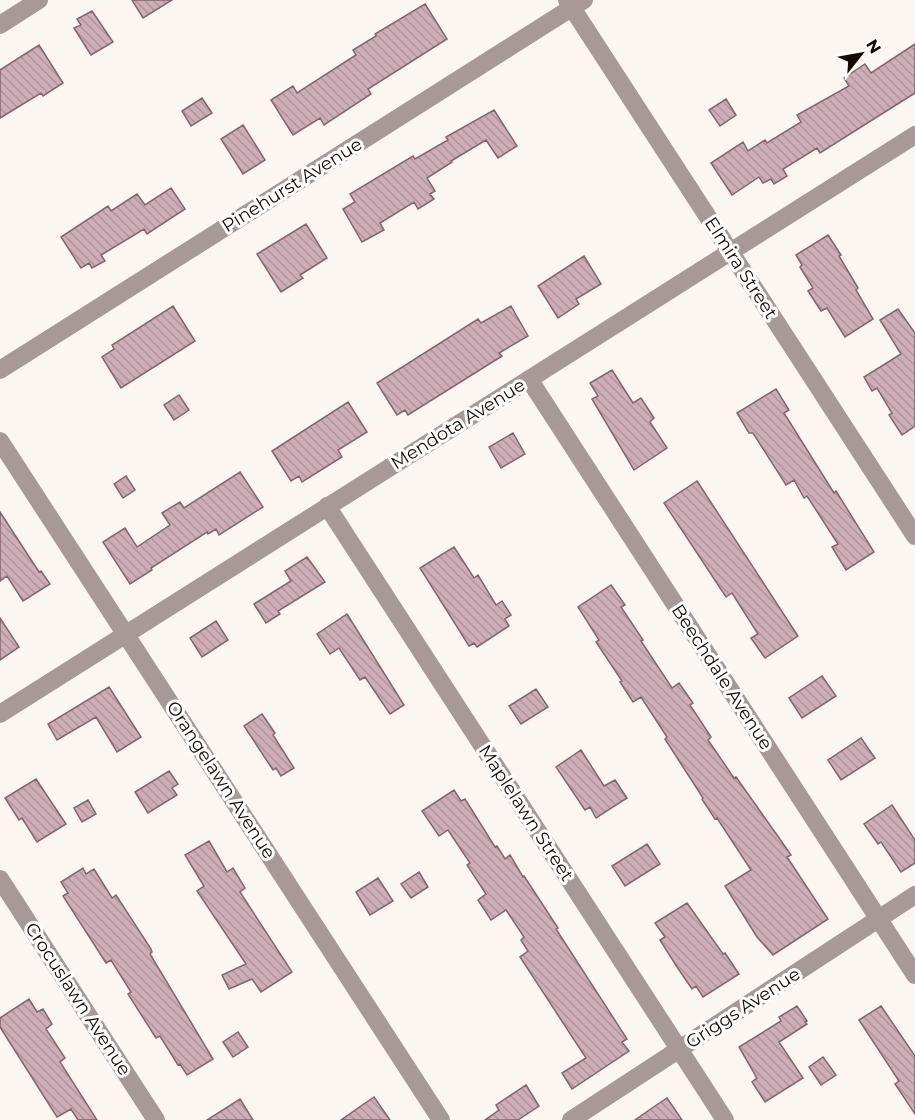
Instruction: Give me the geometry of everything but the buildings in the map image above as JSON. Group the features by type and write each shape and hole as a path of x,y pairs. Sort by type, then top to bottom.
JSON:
{"street":[{"path":"0,25 39,0"},
{"name":"Elmira Street","path":"574,2 730,252 915,536"},
{"name":"Pinehurst Avenue","path":"0,370 574,2"},
{"name":"Mendota Avenue","path":"0,714 915,135"},
{"name":"Beechdale Avenue","path":"529,379 915,975"},
{"name":"Orangelawn Avenue","path":"0,441 441,1120"},
{"name":"Maplelawn Street","path":"327,506 725,1120"},
{"name":"Crocuslawn Avenue","path":"0,879 156,1120"},
{"name":"Griggs Avenue","path":"571,1120 915,895"}]}
